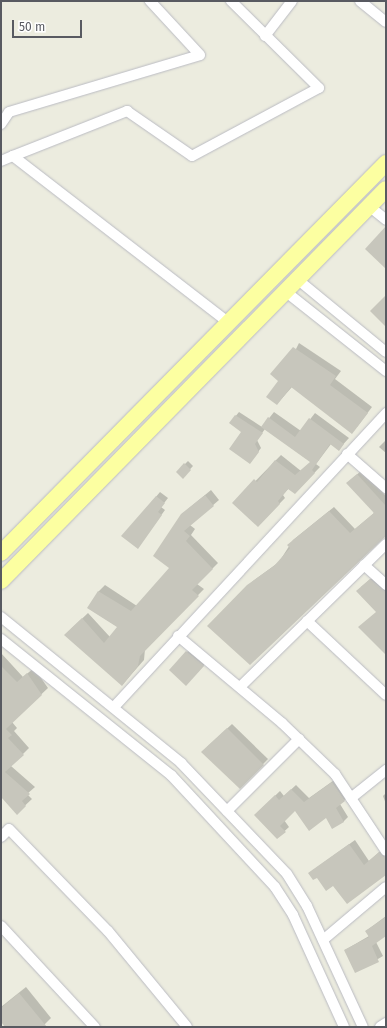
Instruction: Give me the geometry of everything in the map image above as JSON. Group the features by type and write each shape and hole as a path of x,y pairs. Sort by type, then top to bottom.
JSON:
{"main road":[{"path":"1,553 386,163"},
{"path":"1,582 386,189"}],"street":[{"path":"1,124 9,112 200,56 150,1"},
{"path":"265,36 292,1"},
{"path":"360,1 386,22"},
{"path":"2,159 127,111 192,156 319,88 229,2"},
{"path":"13,156 229,323"},
{"path":"369,206 386,220"},
{"path":"297,279 386,352"},
{"path":"285,291 386,371"},
{"path":"114,707 178,636 386,413"},
{"path":"348,454 386,488"},
{"path":"240,687 386,544"},
{"path":"364,565 386,585"},
{"path":"1,617 114,707 181,763 287,874 323,940 363,1027"},
{"path":"307,621 386,695"},
{"path":"178,636 240,687 299,739 335,774 386,850"},
{"path":"1,639 171,775 275,886 293,915 344,1027"},
{"path":"227,811 299,739"},
{"path":"351,798 386,770"},
{"path":"1,837 9,829 108,931 187,1027"},
{"path":"323,940 386,887"},
{"path":"1,926 95,1027"},
{"path":"380,1027 386,1023"}],"building":[{"path":"386,226 386,269 365,249"},
{"path":"386,295 386,327 370,311"},
{"path":"293,347 336,376 330,385 368,413 352,434 291,387 277,405 266,397 278,381 270,374"},
{"path":"235,415 263,433 255,444 259,452 250,464 229,449 241,432 229,423"},
{"path":"268,417 295,437 309,418 344,444 339,451 330,444 312,470 315,473 295,494 288,489 278,501 280,504 258,527 232,503 254,479 257,482 275,460 295,475 310,462 261,427"},
{"path":"184,463 191,470 183,479 176,472"},
{"path":"357,474 386,506 386,536 250,665 207,626 247,585 274,566 290,548 287,545 329,511 350,533 374,513 346,483"},
{"path":"205,495 214,506 184,531 190,536 186,541 213,569 192,590 199,596 140,656 138,666 122,686 64,635 82,618 104,643 117,627 87,608 98,591 131,611 169,568 153,556 181,514"},
{"path":"156,496 165,503 158,512 162,515 138,549 121,536"},
{"path":"370,579 386,592 386,655 358,627 376,612 356,591"},
{"path":"186,651 204,666 186,686 169,670"},
{"path":"1,666 17,682 27,673 42,695 6,729 12,735 8,738 24,755 5,772 30,794 22,801 26,806 17,815 1,797"},
{"path":"227,728 264,765 240,789 201,752"},
{"path":"332,782 345,801 336,808 344,822 332,829 326,818 309,831 295,811 280,826 286,832 277,839 254,815 275,795 279,800 291,789 304,802"},
{"path":"349,844 364,865 379,852 386,859 386,875 347,904 333,886 326,891 317,878 313,880 308,873"},
{"path":"386,917 386,936 372,946 379,962 355,973 344,950 369,937 365,931"},
{"path":"19,993 47,1027 5,1027 1,1022 1,1008"}]}
